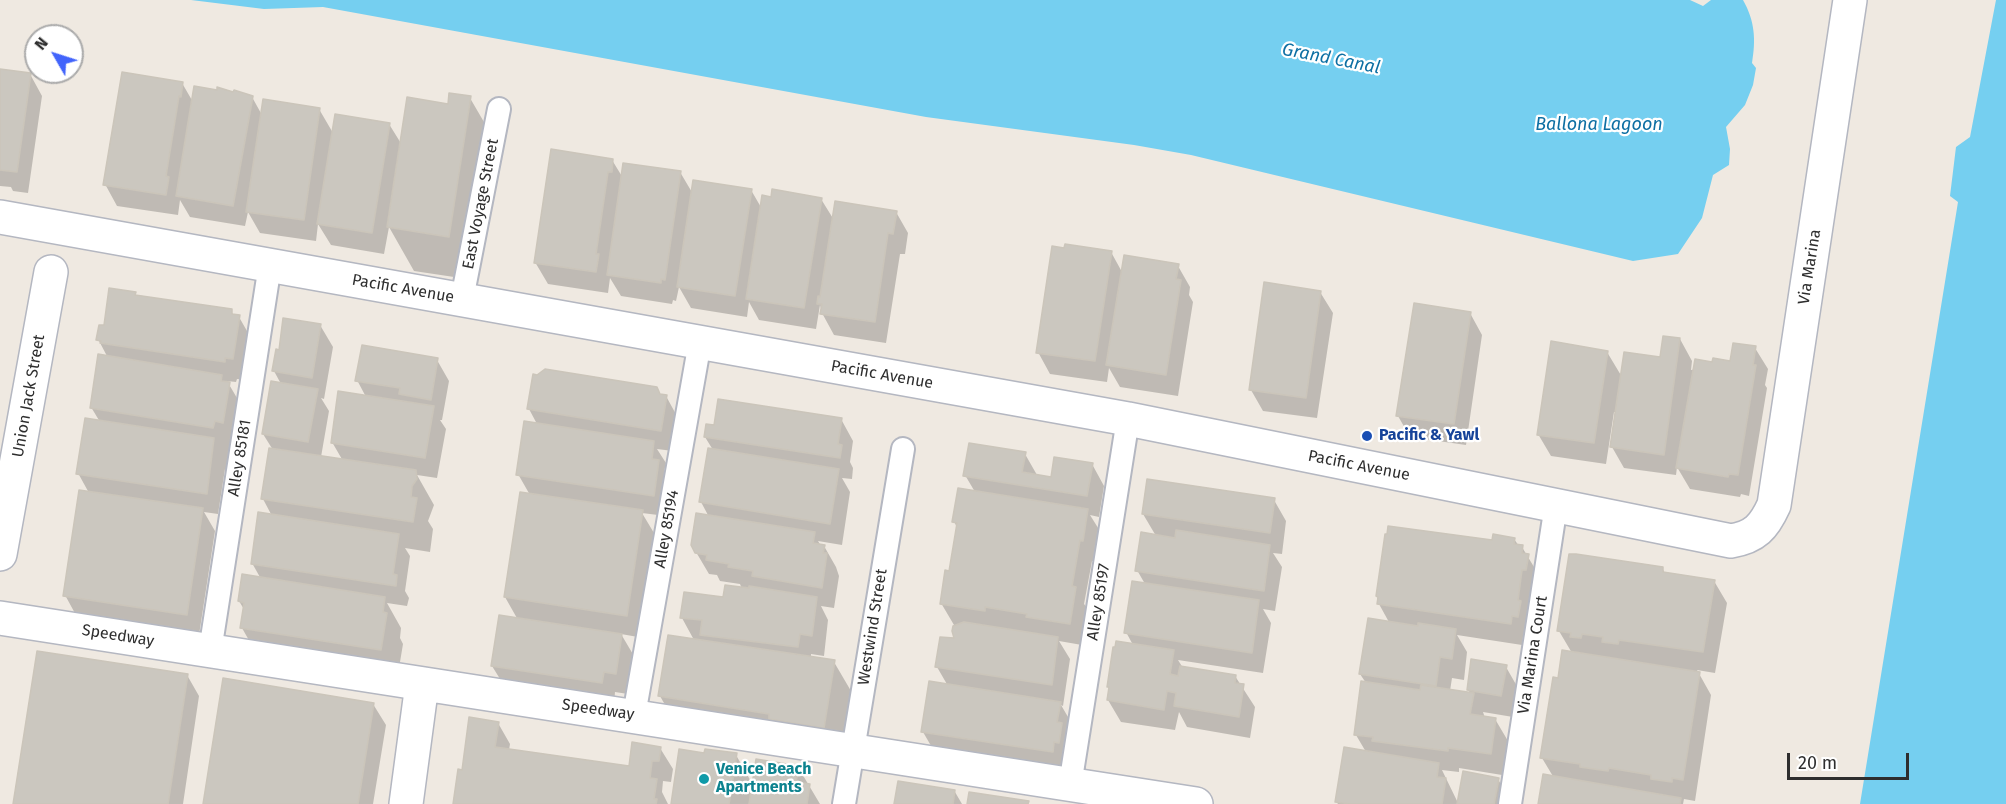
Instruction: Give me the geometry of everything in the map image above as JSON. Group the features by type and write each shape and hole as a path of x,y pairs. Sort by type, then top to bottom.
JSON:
{"street":[{"name":"Via Marina","path":"1758,530 1769,517 1774,505 1850,0"},
{"name":"Pacific Avenue","path":"0,217 1128,419 1731,541 1747,538 1758,530"},
{"name":"Union Jack Street","path":"0,554 51,272"},
{"name":"Speedway","path":"0,618 1196,804"},
{"path":"406,804 422,684"}],"lane":[{"name":"East Voyage Street","path":"462,299 499,109"},
{"name":"Alley 85181","path":"210,651 270,266"},
{"name":"Alley 85194","path":"634,715 700,342"},
{"name":"Alley 85197","path":"1070,785 1128,419"},
{"name":"Westwind Street","path":"844,804 903,449"},
{"name":"Via Marina Court","path":"1510,804 1557,505"}],"water":[{"name":"Ballona Lagoon","path":"191,0 1690,0 1703,6 1711,0 1743,0 1752,23 1754,46 1752,63 1756,68 1753,85 1745,105 1726,127 1730,149 1729,165 1713,175 1702,218 1678,254 1633,261 1191,155 1134,145 926,117 323,7 264,9"},
{"path":"1996,0 2006,0 2006,804 1860,804 1958,202 1950,196 1956,147 1970,137"}],"building":[{"path":"0,69 24,72 24,84 29,84 17,172 0,170"},
{"path":"122,72 183,82 166,176 169,177 166,195 103,185"},
{"path":"194,86 217,90 217,87 253,96 233,206 176,196"},
{"path":"449,93 471,96 449,237 387,227 407,97 448,104"},
{"path":"263,99 320,108 304,220 246,212"},
{"path":"335,114 390,123 372,233 317,224"},
{"path":"551,149 613,159 612,172 608,172 596,254 599,254 596,272 534,263"},
{"path":"623,163 681,171 665,280 661,279 661,283 607,275"},
{"path":"693,180 752,189 735,296 677,287"},
{"path":"772,189 822,198 804,308 746,299 762,195 771,197"},
{"path":"835,201 897,211 893,234 888,233 875,322 820,314 822,304 817,304 818,296 820,297"},
{"path":"1065,244 1112,251 1095,361 1036,353 1052,246 1064,248"},
{"path":"1124,255 1179,264 1176,279 1181,280 1166,375 1106,365"},
{"path":"1264,282 1321,291 1306,398 1249,390"},
{"path":"109,288 136,292 135,295 232,309 232,314 240,315 233,359 225,358 225,362 100,343 101,341 96,340 99,325 104,325"},
{"path":"1414,303 1471,312 1454,424 1396,416"},
{"path":"283,318 321,324 312,378 272,371 276,349 279,350"},
{"path":"1663,336 1680,338 1664,455 1610,447 1624,352 1660,357"},
{"path":"1551,341 1608,351 1594,443 1537,435"},
{"path":"1733,343 1756,346 1753,365 1756,365 1738,475 1729,474 1728,477 1676,468 1695,359 1712,362 1713,358 1730,361"},
{"path":"362,345 438,358 431,400 399,394 400,388 355,381"},
{"path":"98,354 222,375 221,381 230,382 223,423 215,421 213,428 90,408"},
{"path":"545,369 657,387 660,394 667,395 661,431 527,409 533,374 537,375"},
{"path":"271,381 318,389 308,442 262,434"},
{"path":"338,391 434,406 425,458 331,443"},
{"path":"718,399 842,418 838,444 842,445 840,458 704,437 706,424 714,425"},
{"path":"85,418 214,438 207,494 76,474"},
{"path":"524,421 654,441 652,459 659,460 654,496 516,475"},
{"path":"969,443 1026,452 1022,472 1051,477 1054,457 1093,463 1087,496 963,476"},
{"path":"269,448 416,470 417,479 412,486 411,497 417,498 413,522 261,499"},
{"path":"708,448 839,469 830,524 699,502"},
{"path":"1147,479 1275,498 1270,533 1142,514"},
{"path":"958,488 1088,509 1072,586 1076,587 1070,624 985,607 985,611 940,604 945,570 949,571 957,523 952,522"},
{"path":"79,490 203,508 187,615 63,596"},
{"path":"520,492 643,510 627,616 504,597"},
{"path":"258,512 399,534 393,574 397,575 396,586 251,564"},
{"path":"696,513 815,532 813,543 825,545 823,553 827,553 822,588 752,576 753,571 728,567 729,564 706,560 707,555 695,553 691,545"},
{"path":"1388,526 1492,540 1493,534 1515,538 1514,544 1523,545 1522,553 1529,554 1526,570 1522,570 1518,617 1512,616 1511,624 1377,604 1378,597 1376,596"},
{"path":"1176,530 1270,545 1264,591 1135,571 1141,532 1175,538"},
{"path":"1569,554 1663,567 1663,572 1715,580 1703,652 1619,640 1618,644 1602,642 1603,637 1582,634 1581,638 1570,637 1571,633 1557,631"},
{"path":"242,574 385,597 383,612 387,613 381,650 240,628 244,603 238,601"},
{"path":"1132,581 1259,600 1252,653 1124,633"},
{"path":"725,585 749,588 749,586 817,597 812,636 800,634 798,647 700,635 702,620 680,618 684,592 723,597"},
{"path":"499,615 622,634 616,674 604,672 602,683 491,666"},
{"path":"1368,618 1456,629 1452,659 1440,657 1436,686 1359,674"},
{"path":"964,622 1058,637 1052,685 935,667 940,637 954,638 953,626"},
{"path":"668,635 835,660 824,728 769,719 769,714 658,696"},
{"path":"1116,641 1174,650 1170,674 1178,676 1180,666 1236,675 1235,683 1244,684 1239,717 1174,706 1176,693 1167,691 1164,710 1107,700 1113,647"},
{"path":"1562,650 1700,672 1683,780 1672,778 1672,782 1651,779 1651,775 1609,768 1608,771 1580,767 1580,764 1540,758 1553,677 1558,678"},
{"path":"37,651 188,674 168,804 13,804"},
{"path":"1471,659 1507,665 1501,696 1467,690"},
{"path":"223,678 374,703 358,804 203,804"},
{"path":"929,681 1061,702 1057,722 1062,723 1059,743 1054,742 1053,752 921,732"},
{"path":"1361,681 1420,690 1421,685 1474,693 1470,714 1496,718 1491,754 1372,741 1373,737 1354,735"},
{"path":"469,717 499,722 495,747 629,766 632,742 661,747 659,761 652,761 650,778 657,779 654,799 657,799 656,804 453,804 458,769 462,770"},
{"path":"1344,747 1439,763 1437,777 1446,778 1442,804 1335,802"},
{"name":"Venice Beach Apartments","path":"679,749 704,753 705,749 737,753 729,804 671,804"},
{"path":"756,759 799,766 796,782 810,784 807,804 749,804"},
{"path":"1463,771 1499,778 1494,804 1457,804"},
{"path":"1543,774 1681,798 1680,804 1538,804"},
{"path":"898,781 955,790 953,804 894,804"},
{"path":"969,792 1029,801 1028,804 967,804"}],"place":[{"name":"Pacific & Yawl","path":"1367,436"},
{"name":"Venice Beach Apartments","path":"704,779"}],"water label":[{"name":"Grand Canal","path":"1331,59"}]}
